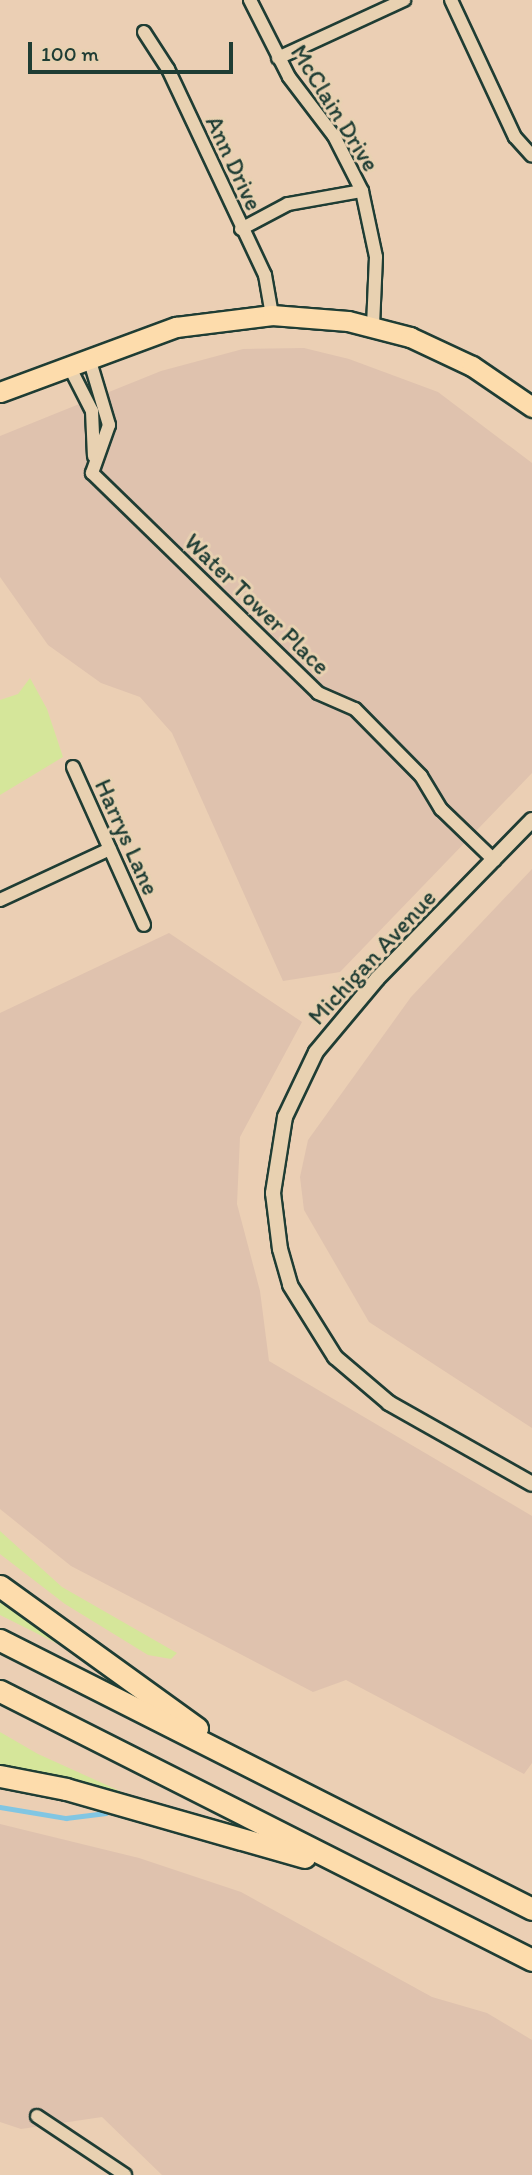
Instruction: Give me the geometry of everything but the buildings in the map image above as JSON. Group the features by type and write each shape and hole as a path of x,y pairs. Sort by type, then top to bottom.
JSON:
{"highway":[{"path":"0,1586 253,1768"},
{"path":"0,1640 532,1909"},
{"path":"0,1691 532,1960"},
{"path":"0,1776 66,1788 361,1874"}],"main road":[{"path":"0,392 176,327 272,315 373,326 450,354 532,407"}],"street":[{"name":"McClain Drive","path":"250,0 278,58 334,136 362,191 376,257 373,326"},
{"path":"278,58 404,0"},
{"path":"451,0 515,137 532,156"},
{"name":"Ann Drive","path":"144,32 168,69 269,284 272,315"},
{"path":"241,229 288,204 362,191"},
{"path":"89,358 109,417 108,432 94,456"},
{"name":"Water Tower Place","path":"69,366 92,411 92,473 318,693 355,709 421,776 441,809 494,860"},
{"name":"Harrys Lane","path":"73,767 144,925"},
{"name":"Michigan Avenue","path":"532,820 377,979 316,1052 282,1128 274,1206 290,1286 310,1324 341,1364 395,1407 532,1483"},
{"path":"0,900 110,849"},
{"path":"37,2116 125,2175"}],"shaded area":[{"path":"304,348 349,359 438,392 532,463 532,773 340,972 283,981 172,733 140,697 101,683 48,645 0,577 0,436 161,371 243,349"},
{"path":"532,869 532,1428 369,1322 304,1210 300,1177 308,1140 411,997"},
{"path":"169,933 302,1022 240,1137 237,1204 260,1291 269,1361 532,1516 532,1763 524,1774 346,1680 313,1692 71,1566 0,1509 0,1013"},
{"path":"0,1824 139,1858 241,1892 432,1997 487,2013 532,2040 532,2175 162,2175 102,2117 21,2129 0,2122"}],"green space":[{"path":"30,678 47,709 63,757 0,795 0,700 18,694"},
{"path":"0,1531 62,1587 177,1653 171,1659 148,1655 65,1604 0,1554"},
{"path":"0,1597 76,1653 0,1615"},
{"path":"0,1732 38,1754 122,1792 0,1765"}],"waterway":[{"path":"0,1807 66,1818 106,1813"}]}
